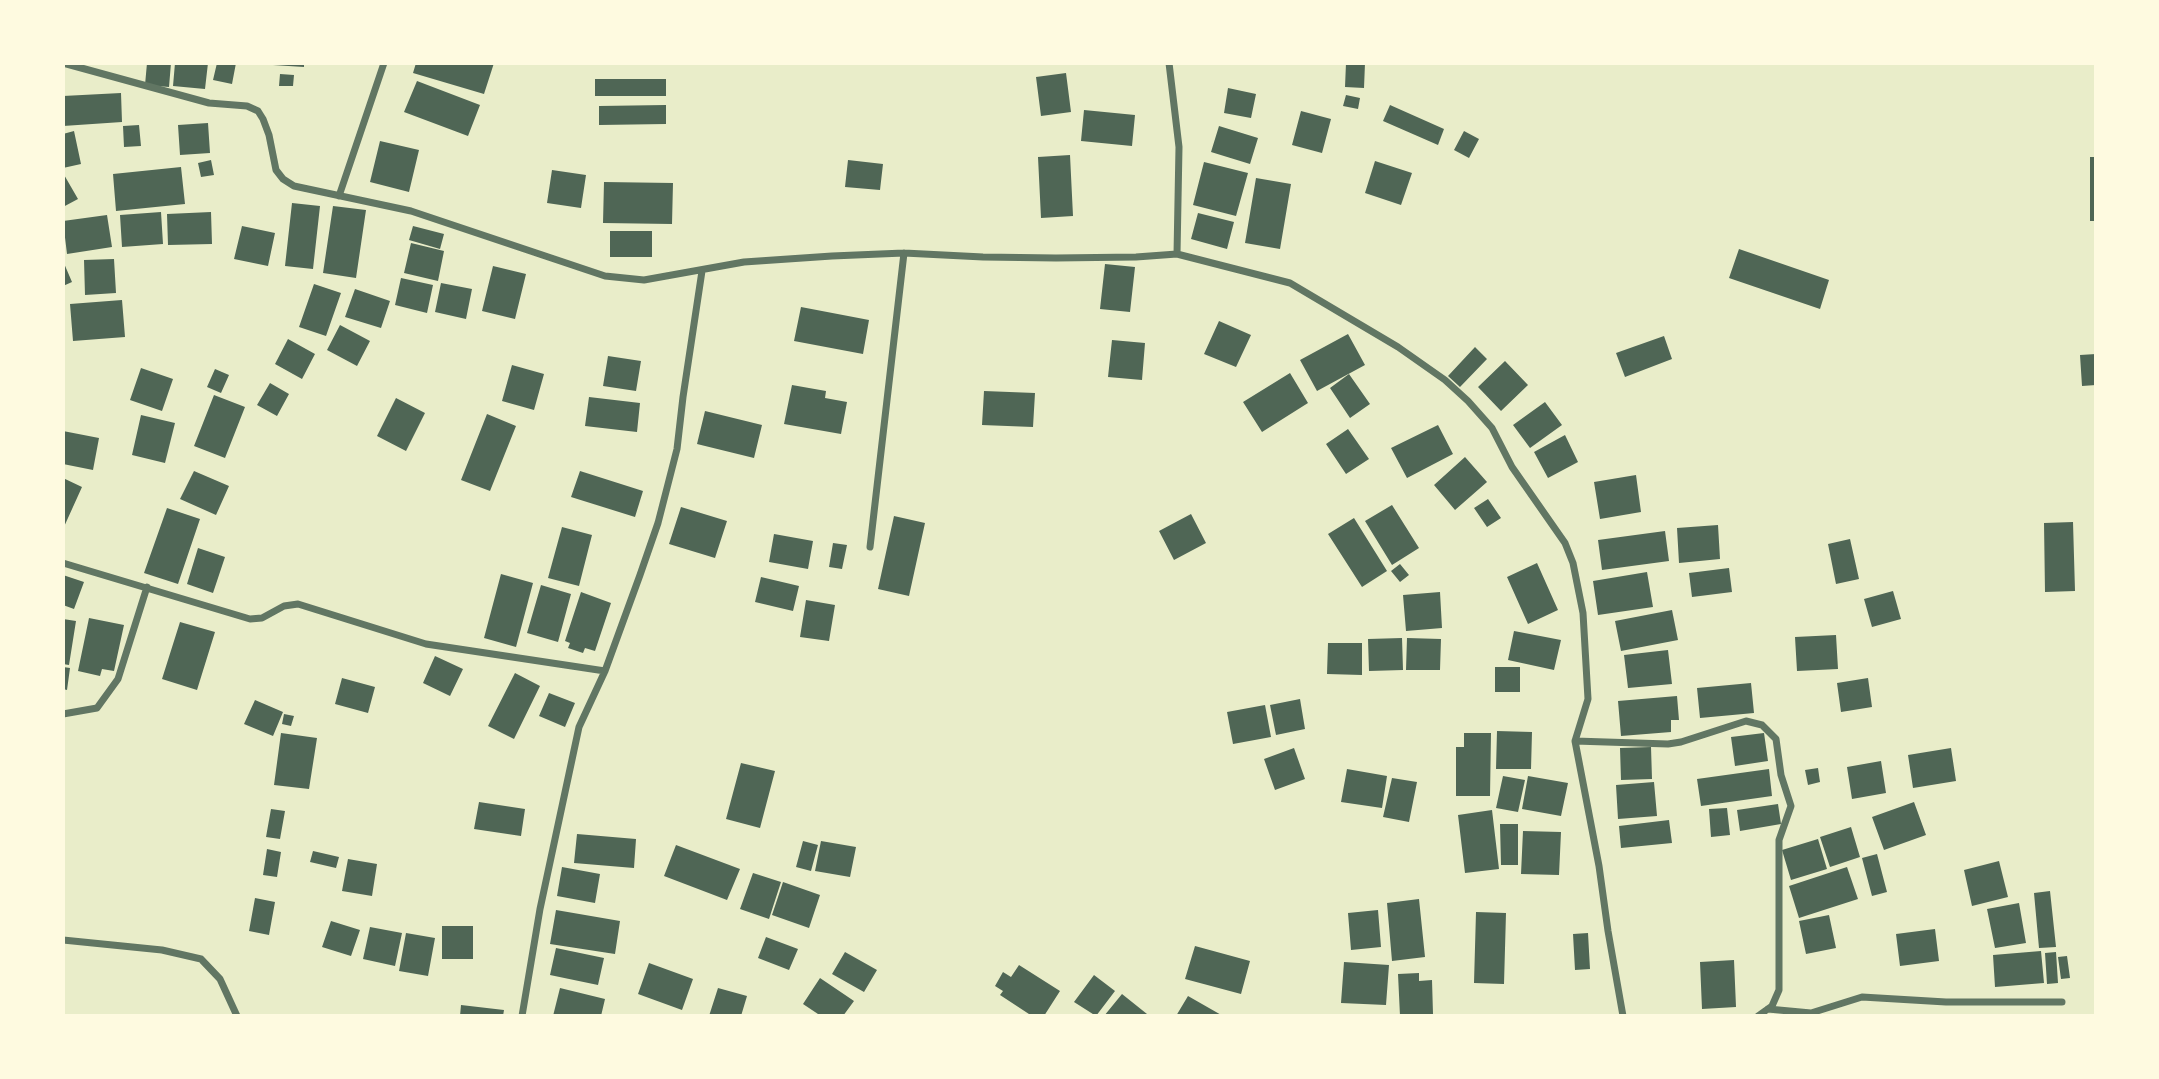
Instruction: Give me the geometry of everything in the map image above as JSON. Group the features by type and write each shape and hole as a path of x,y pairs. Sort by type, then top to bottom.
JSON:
{"street":[{"path":"63,63 209,103 247,106 258,111 264,118 276,170 294,186 411,212 605,276 644,280 744,262 904,253 1056,258 1177,254 1290,283 1398,347 1445,380 1492,428 1512,467 1565,543 1573,564 1583,613 1588,699 1575,741 1599,866 1623,1016"},
{"path":"339,196 384,63"},
{"path":"1169,63 1179,147 1177,254"},
{"path":"870,547 904,253"},
{"path":"522,1016 540,909 579,727 605,671 658,523 677,449 702,271"},
{"path":"63,563 250,619 262,618 284,606 298,604 426,644 605,671"},
{"path":"63,714 97,708 118,679 147,587"},
{"path":"1575,741 1668,744 1746,721 1762,725 1776,740 1781,775 1791,806 1779,840 1779,990 1772,1006 1758,1016"},
{"path":"63,940 162,950 201,959 220,979 237,1016"},
{"path":"1767,1009 1811,1013 1862,997 1947,1002 2062,1002"}],"building":[{"path":"147,63 171,63 169,87 145,85"},
{"path":"175,63 208,63 205,89 173,86"},
{"path":"217,63 236,63 232,84 213,80"},
{"path":"304,63 304,67 273,65"},
{"path":"416,63 494,63 484,94 413,73"},
{"path":"1346,63 1365,63 1364,88 1345,87"},
{"path":"1066,73 1071,112 1041,116 1036,77"},
{"path":"280,74 294,75 293,86 279,86"},
{"path":"595,79 666,79 666,96 595,96"},
{"path":"417,81 480,105 468,136 404,112"},
{"path":"1228,88 1256,94 1251,118 1224,113"},
{"path":"121,93 122,122 63,126 63,96"},
{"path":"1346,95 1360,98 1358,109 1343,106"},
{"path":"666,105 666,124 599,125 599,106"},
{"path":"1390,105 1444,129 1438,145 1383,121"},
{"path":"1084,110 1135,115 1132,146 1081,141"},
{"path":"1301,111 1331,119 1322,153 1292,145"},
{"path":"208,123 210,153 180,155 178,125"},
{"path":"139,125 141,146 124,147 123,126"},
{"path":"1219,126 1258,138 1250,164 1211,152"},
{"path":"74,131 81,164 63,168 63,134"},
{"path":"1464,131 1479,139 1469,158 1454,150"},
{"path":"380,141 419,150 409,192 370,182"},
{"path":"1070,155 1073,216 1041,218 1038,157"},
{"path":"2090,157 2096,157 2096,221 2090,221"},
{"path":"211,160 214,175 201,177 198,163"},
{"path":"848,160 883,164 880,190 845,187"},
{"path":"1375,161 1412,173 1401,205 1365,193"},
{"path":"1204,162 1248,173 1236,216 1193,205"},
{"path":"181,167 185,204 116,211 113,174"},
{"path":"552,170 586,175 581,208 547,203"},
{"path":"63,173 78,199 63,207"},
{"path":"1256,178 1291,184 1280,249 1245,243"},
{"path":"604,182 673,183 672,224 603,223"},
{"path":"292,203 320,206 313,269 285,266"},
{"path":"333,206 366,210 356,278 323,273"},
{"path":"161,212 163,244 122,247 120,215"},
{"path":"211,212 212,244 168,245 167,214"},
{"path":"1198,213 1234,222 1227,249 1191,239"},
{"path":"107,215 112,247 67,254 63,221"},
{"path":"242,226 275,233 268,266 234,259"},
{"path":"413,226 444,234 440,249 409,240"},
{"path":"610,231 652,231 652,257 610,257"},
{"path":"411,243 444,251 438,281 404,273"},
{"path":"1739,249 1829,280 1820,309 1729,278"},
{"path":"114,259 116,293 85,295 84,260"},
{"path":"63,261 72,282 63,286"},
{"path":"1105,264 1135,267 1130,312 1100,309"},
{"path":"493,266 526,274 515,319 482,311"},
{"path":"401,278 433,285 427,313 395,305"},
{"path":"441,283 472,289 466,319 435,312"},
{"path":"314,284 341,293 326,336 299,327"},
{"path":"355,289 390,301 381,328 345,317"},
{"path":"122,300 125,337 73,341 70,304"},
{"path":"801,307 869,320 863,354 794,341"},
{"path":"1219,321 1251,335 1236,367 1204,354"},
{"path":"340,325 370,341 357,366 327,350"},
{"path":"1348,334 1365,365 1317,391 1300,360"},
{"path":"1664,336 1672,359 1625,377 1616,353"},
{"path":"288,339 315,354 302,379 275,364"},
{"path":"1112,340 1145,343 1142,380 1108,377"},
{"path":"1475,347 1487,359 1460,387 1448,376"},
{"path":"2096,354 2096,385 2082,386 2080,355"},
{"path":"608,356 641,361 636,391 603,386"},
{"path":"1505,361 1528,385 1501,411 1478,387"},
{"path":"512,365 544,374 534,410 502,401"},
{"path":"141,368 173,379 162,411 130,400"},
{"path":"215,369 229,375 221,393 207,387"},
{"path":"1290,373 1308,403 1262,432 1243,402"},
{"path":"1349,374 1370,404 1350,418 1330,388"},
{"path":"270,383 289,394 277,416 257,405"},
{"path":"792,385 826,391 825,398 847,402 841,434 784,424"},
{"path":"984,391 1035,393 1033,427 982,425"},
{"path":"214,395 245,407 225,458 194,446"},
{"path":"589,397 640,403 637,432 585,426"},
{"path":"396,398 425,413 406,451 377,436"},
{"path":"1545,402 1562,425 1530,448 1513,425"},
{"path":"705,411 762,425 754,458 697,444"},
{"path":"487,414 516,426 490,491 461,480"},
{"path":"141,415 175,423 165,463 132,455"},
{"path":"1438,425 1453,454 1407,478 1391,448"},
{"path":"1348,429 1369,459 1346,474 1326,444"},
{"path":"63,431 99,438 93,470 63,464"},
{"path":"1565,435 1578,462 1548,478 1534,452"},
{"path":"1465,457 1487,482 1455,510 1434,485"},
{"path":"194,471 229,486 216,515 180,499"},
{"path":"580,471 643,491 635,517 571,497"},
{"path":"1636,475 1641,512 1600,519 1594,482"},
{"path":"63,478 82,487 63,529"},
{"path":"1488,499 1501,518 1487,527 1474,508"},
{"path":"1392,505 1419,548 1392,565 1365,521"},
{"path":"681,507 727,521 715,558 669,544"},
{"path":"167,508 200,519 178,584 144,573"},
{"path":"1191,514 1206,543 1174,560 1159,531"},
{"path":"894,516 925,523 909,596 878,589"},
{"path":"1354,518 1387,571 1362,587 1328,534"},
{"path":"2073,522 2075,591 2045,592 2044,523"},
{"path":"1718,525 1720,559 1679,563 1677,528"},
{"path":"562,527 592,535 579,586 548,578"},
{"path":"1665,531 1669,561 1602,570 1598,540"},
{"path":"774,534 813,541 808,569 769,562"},
{"path":"1850,539 1859,579 1836,584 1828,544"},
{"path":"833,543 847,545 842,569 829,567"},
{"path":"198,548 225,557 213,593 187,584"},
{"path":"1537,563 1558,610 1528,624 1507,577"},
{"path":"1400,564 1409,575 1400,582 1391,571"},
{"path":"1729,568 1732,592 1692,597 1689,573"},
{"path":"1647,572 1653,607 1598,615 1593,581"},
{"path":"501,574 533,583 516,647 484,638"},
{"path":"63,575 84,582 74,609 63,605"},
{"path":"761,577 799,586 793,611 755,602"},
{"path":"541,585 571,594 558,642 527,633"},
{"path":"1893,591 1901,619 1872,627 1864,599"},
{"path":"581,592 611,603 595,651 585,648 583,653 568,648 570,643 565,641"},
{"path":"1440,592 1442,628 1406,631 1403,595"},
{"path":"806,600 835,605 829,641 800,637"},
{"path":"1672,610 1678,640 1621,651 1615,621"},
{"path":"89,618 124,625 114,671 102,669 100,676 78,671"},
{"path":"63,619 76,621 69,665 63,664"},
{"path":"180,622 215,632 197,690 162,679"},
{"path":"1514,631 1561,640 1554,670 1508,660"},
{"path":"1836,635 1838,669 1797,671 1795,637"},
{"path":"1402,638 1403,670 1369,671 1368,639"},
{"path":"1407,638 1441,639 1440,670 1406,670"},
{"path":"1328,643 1362,643 1362,675 1327,674"},
{"path":"1668,650 1672,684 1628,688 1624,655"},
{"path":"435,656 463,669 450,696 423,683"},
{"path":"63,667 70,668 67,690 63,689"},
{"path":"1495,667 1520,667 1520,692 1495,692"},
{"path":"515,673 540,686 514,739 488,726"},
{"path":"342,678 375,687 368,713 335,704"},
{"path":"1868,678 1872,707 1841,712 1837,683"},
{"path":"1751,683 1754,713 1700,718 1697,688"},
{"path":"549,693 575,703 565,727 539,716"},
{"path":"1677,696 1679,720 1671,720 1671,732 1621,736 1618,701"},
{"path":"1300,699 1305,729 1276,735 1270,705"},
{"path":"255,700 283,712 273,736 244,724"},
{"path":"1265,705 1271,737 1233,744 1227,712"},
{"path":"284,714 294,716 291,726 282,724"},
{"path":"1497,731 1532,732 1531,769 1496,769"},
{"path":"281,733 317,738 309,789 274,785"},
{"path":"1464,733 1491,733 1490,796 1456,796 1456,747 1464,747"},
{"path":"1764,733 1768,761 1735,766 1731,737"},
{"path":"1651,747 1652,779 1621,780 1620,748"},
{"path":"1294,748 1305,779 1275,790 1264,759"},
{"path":"1951,748 1956,781 1913,788 1908,755"},
{"path":"1881,761 1886,793 1852,799 1847,767"},
{"path":"741,763 775,771 760,828 726,819"},
{"path":"1818,768 1820,782 1808,785 1805,770"},
{"path":"1347,769 1387,776 1382,808 1341,802"},
{"path":"1769,769 1772,796 1701,806 1697,779"},
{"path":"1503,776 1525,780 1518,812 1496,808"},
{"path":"1528,776 1568,783 1561,816 1522,809"},
{"path":"1392,778 1417,782 1409,822 1383,817"},
{"path":"1654,782 1657,816 1618,819 1616,785"},
{"path":"479,802 525,809 521,836 474,829"},
{"path":"1914,802 1926,835 1884,850 1872,817"},
{"path":"1778,804 1781,824 1740,831 1737,810"},
{"path":"1727,808 1730,835 1711,837 1709,809"},
{"path":"271,809 285,811 280,839 266,837"},
{"path":"1492,810 1499,869 1465,873 1458,815"},
{"path":"1669,820 1672,843 1621,848 1619,826"},
{"path":"1500,824 1518,824 1518,865 1501,865"},
{"path":"1851,827 1860,857 1830,867 1820,837"},
{"path":"1523,831 1561,832 1559,875 1521,874"},
{"path":"577,834 636,839 634,868 574,863"},
{"path":"1818,839 1827,869 1791,880 1782,850"},
{"path":"803,841 818,845 811,871 796,867"},
{"path":"821,841 856,847 850,877 815,871"},
{"path":"676,845 740,869 727,900 664,876"},
{"path":"267,849 281,852 277,877 263,875"},
{"path":"313,851 339,857 336,868 310,862"},
{"path":"1877,854 1887,892 1872,896 1862,858"},
{"path":"348,859 377,864 372,896 342,891"},
{"path":"1999,861 2008,897 1972,906 1964,870"},
{"path":"562,867 600,874 595,903 557,896"},
{"path":"1847,867 1858,899 1799,918 1789,886"},
{"path":"753,873 781,882 769,919 740,909"},
{"path":"783,882 820,895 809,928 772,915"},
{"path":"2050,891 2056,947 2039,948 2034,893"},
{"path":"255,898 275,902 269,935 249,931"},
{"path":"1419,899 1425,957 1392,961 1387,903"},
{"path":"2019,903 2026,943 1995,948 1987,909"},
{"path":"556,910 620,921 615,954 550,944"},
{"path":"1378,910 1381,947 1351,950 1348,913"},
{"path":"1476,912 1506,913 1504,984 1474,983"},
{"path":"1829,915 1836,948 1806,954 1799,921"},
{"path":"331,921 360,930 351,956 322,947"},
{"path":"442,926 473,926 473,959 442,959"},
{"path":"370,927 402,933 395,966 363,959"},
{"path":"1935,929 1939,961 1900,966 1896,934"},
{"path":"406,933 435,938 428,976 399,971"},
{"path":"1588,933 1590,969 1575,970 1573,934"},
{"path":"766,937 798,949 789,970 758,958"},
{"path":"1195,946 1250,961 1241,994 1185,979"},
{"path":"556,948 604,958 598,985 550,975"},
{"path":"2041,951 2044,983 1995,987 1993,955"},
{"path":"845,952 877,970 864,992 832,974"},
{"path":"2056,952 2058,983 2047,984 2045,953"},
{"path":"2067,956 2070,978 2061,979 2058,957"},
{"path":"1734,960 1736,1007 1702,1009 1700,962"},
{"path":"1344,962 1389,965 1386,1005 1341,1003"},
{"path":"649,963 693,979 682,1010 638,994"},
{"path":"1019,965 1060,991 1044,1016 1032,1016 1000,995 1003,991 995,986 1003,972 1011,977"},
{"path":"1419,973 1419,981 1432,980 1433,1014 1400,1016 1398,974"},
{"path":"1094,975 1115,991 1096,1016 1074,1002"},
{"path":"820,978 854,1001 843,1016 821,1016 803,1004"},
{"path":"560,988 605,999 601,1016 553,1016"},
{"path":"718,988 747,996 741,1016 709,1016"},
{"path":"1122,994 1147,1014 1146,1016 1104,1016"},
{"path":"1188,996 1223,1016 1176,1016"},
{"path":"461,1005 504,1010 503,1016 460,1016"}]}
